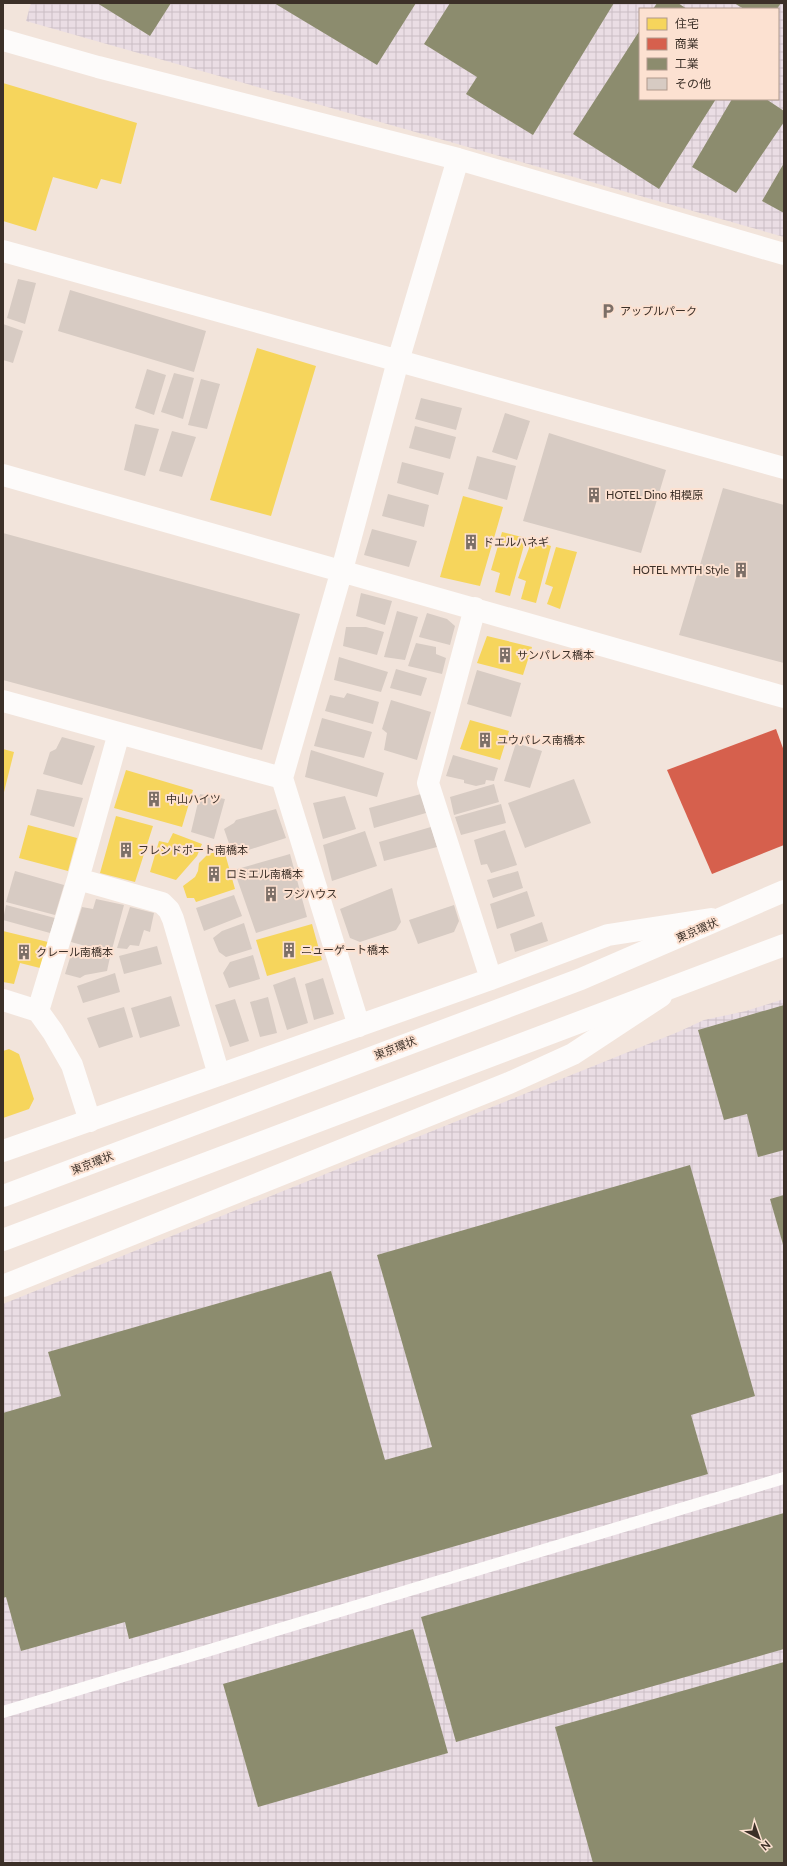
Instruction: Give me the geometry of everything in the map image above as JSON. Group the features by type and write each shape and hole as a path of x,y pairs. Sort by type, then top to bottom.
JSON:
{"main road":[{"path":"3,40 98,67 458,159 784,254"},
{"path":"359,1026 282,778 342,570 398,361 458,159"},
{"path":"3,250 784,468"},
{"path":"3,475 342,570 784,697"},
{"path":"475,608 428,784 491,979"},
{"path":"3,701 282,778"},
{"path":"38,1011 78,879 119,733"},
{"path":"78,879 162,903 167,906 173,919 218,1075"},
{"name":"東京環状","path":"3,1196 581,979 784,891"},
{"path":"3,1151 491,979 608,935 728,916"},
{"path":"3,1240 784,945"},
{"path":"3,1286 516,1080 573,1054 677,986"},
{"path":"3,1000 38,1011 67,1054 90,1121"}],"lane":[{"path":"3,1712 784,1478"}],"shaded area":[{"path":"31,3 784,3 784,237 26,21"},
{"path":"784,999 784,1863 3,1863 3,1304 678,1032 704,1020 746,1011"}],"building: 住宅":[{"path":"3,83 137,123 121,184 101,179 97,189 53,177 36,231 3,221"},
{"path":"257,348 316,366 271,516 210,500"},
{"name":"ドエルハネギ","path":"463,496 503,507 480,586 440,577"},
{"path":"502,532 526,538 510,596 495,592 500,573 491,570"},
{"path":"532,540 551,546 536,603 521,599 526,581 518,578"},
{"path":"556,547 577,552 560,609 547,604 553,587 545,584"},
{"name":"サンパレス橋本","path":"487,636 532,647 523,675 477,663"},
{"name":"ユウパレス南橋本","path":"470,720 509,731 500,760 460,749"},
{"path":"3,749 14,752 4,792 3,792"},
{"name":"中山ハイツ","path":"126,770 193,790 182,827 114,808"},
{"name":"フレンドポート南橋本","path":"116,816 153,826 135,882 100,873"},
{"path":"28,825 77,838 68,871 19,858"},
{"path":"173,833 202,844 197,856 176,880 150,872 159,841 168,843"},
{"name":"ロミエル南橋本","path":"224,850 235,889 196,902 194,898 187,898 183,886 195,877 198,871 199,863 208,854"},
{"name":"ニューゲート橋本","path":"312,924 322,960 267,976 256,940"},
{"name":"クレール南橋本","path":"3,931 48,942 40,968 20,963 14,984 3,982"},
{"path":"9,1049 19,1054 34,1099 29,1109 3,1118 3,1051"}],"building: 商業":[{"path":"776,729 784,751 784,845 712,874 667,770"}],"building: 工業":[{"path":"97,3 171,3 150,36"},
{"path":"274,3 416,3 377,65"},
{"path":"450,3 614,3 533,135 466,94 477,77 424,44"},
{"path":"657,3 678,3 686,8 654,8"},
{"path":"734,3 781,3 778,8 742,8"},
{"path":"639,32 639,100 715,100 659,189 573,134"},
{"path":"731,100 768,100 784,111 784,122 736,193 692,167"},
{"path":"784,163 784,213 762,201"},
{"path":"784,1005 784,1150 758,1157 747,1114 724,1120 698,1030"},
{"path":"690,1165 755,1396 691,1415 708,1474 129,1639 125,1622 21,1651 6,1597 3,1598 3,1413 61,1396 48,1352 331,1271 385,1460 432,1447 377,1255"},
{"path":"784,1195 784,1248 770,1199"},
{"path":"784,1513 784,1649 456,1742 421,1617"},
{"path":"413,1629 448,1753 258,1807 223,1684"},
{"path":"784,1662 784,1863 593,1863 555,1727"}],"building: その他":[{"path":"18,279 36,283 25,324 7,318"},
{"path":"70,290 206,331 194,372 58,331"},
{"path":"3,324 23,331 13,363 3,360"},
{"path":"147,369 166,375 154,415 135,408"},
{"path":"174,373 194,378 183,419 161,412"},
{"path":"201,379 220,384 207,429 188,425"},
{"path":"421,398 462,408 456,430 415,419"},
{"path":"505,413 530,421 517,460 492,452"},
{"path":"135,424 159,429 145,476 124,470"},
{"path":"415,426 456,437 450,459 409,448"},
{"path":"172,431 196,437 182,477 159,471"},
{"name":"HOTEL Dino 相模原","path":"549,433 666,470 641,553 523,521"},
{"path":"477,456 516,466 507,500 468,489"},
{"path":"402,462 444,473 438,495 397,483"},
{"name":"HOTEL MYTH Style","path":"723,488 784,505 784,663 679,635"},
{"path":"388,494 429,505 424,527 382,516"},
{"path":"372,529 417,541 409,567 364,555"},
{"path":"3,533 300,614 262,750 3,680"},
{"path":"361,593 392,601 385,625 356,616"},
{"path":"397,611 418,617 405,660 384,657"},
{"path":"427,613 447,619 455,626 450,645 419,637"},
{"path":"346,627 366,627 384,632 377,655 343,646"},
{"path":"416,643 436,647 436,654 446,658 442,674 408,666"},
{"path":"339,657 388,672 381,692 334,680"},
{"path":"396,669 427,678 421,696 390,688"},
{"path":"477,670 521,683 511,717 467,704"},
{"path":"347,693 379,702 373,724 325,711 330,695 344,698"},
{"path":"391,700 431,712 417,760 384,750 387,733 382,729"},
{"path":"322,718 372,732 364,758 314,746"},
{"path":"62,737 95,746 82,785 43,774 50,752 56,749"},
{"path":"516,743 542,751 530,788 504,781"},
{"path":"311,750 384,773 377,797 305,777"},
{"path":"453,755 498,768 494,781 486,780 485,784 476,786 464,783 464,780 446,776"},
{"path":"574,779 591,823 525,848 508,803"},
{"path":"494,784 499,802 454,815 450,797"},
{"path":"37,789 83,798 74,827 30,815"},
{"path":"200,794 225,799 214,839 191,832"},
{"path":"421,794 426,813 374,828 369,808"},
{"path":"345,796 356,829 323,839 313,803"},
{"path":"501,804 506,823 461,835 455,817"},
{"path":"276,809 286,838 233,855 224,829 236,820"},
{"path":"431,827 437,847 384,861 379,842"},
{"path":"505,830 517,865 491,873 487,864 481,865 474,840"},
{"path":"365,831 377,866 332,881 323,845"},
{"name":"フジハウス","path":"290,854 307,917 256,933 234,870"},
{"path":"15,871 64,885 55,915 6,902"},
{"path":"518,871 523,888 493,898 487,880"},
{"path":"392,888 401,922 396,930 360,942 350,938 340,909"},
{"path":"527,891 535,916 497,929 490,904"},
{"path":"234,895 242,916 204,931 196,908"},
{"path":"96,899 124,905 111,953 71,942 82,907 93,909"},
{"path":"6,905 55,918 50,933 3,920"},
{"path":"454,905 459,921 454,932 418,944 409,920"},
{"path":"130,907 154,913 150,932 144,930 139,946 130,945 127,949 117,948"},
{"path":"542,922 548,941 515,952 510,934"},
{"path":"244,923 252,949 226,957 219,952 213,938 222,931"},
{"path":"157,946 162,964 124,974 119,956"},
{"path":"73,948 110,957 107,971 85,975 80,978 65,974"},
{"path":"253,955 260,979 229,988 223,973 230,962"},
{"path":"115,973 120,992 83,1003 77,986"},
{"path":"295,977 308,1023 287,1030 273,985"},
{"path":"323,978 334,1014 314,1020 305,984"},
{"path":"171,996 180,1026 140,1038 131,1008"},
{"path":"268,997 277,1033 260,1037 250,1002"},
{"path":"235,999 249,1041 230,1047 215,1005"},
{"path":"124,1007 133,1037 99,1048 87,1018"}],"place":[{"name":"アップルパーク","path":"608,311"},
{"name":"HOTEL Dino 相模原","path":"594,495"},
{"name":"ドエルハネギ","path":"471,542"},
{"name":"HOTEL MYTH Style","path":"741,570"},
{"name":"サンパレス橋本","path":"505,655"},
{"name":"ユウパレス南橋本","path":"485,740"},
{"name":"中山ハイツ","path":"154,799"},
{"name":"フレンドポート南橋本","path":"126,850"},
{"name":"ロミエル南橋本","path":"214,874"},
{"name":"フジハウス","path":"271,894"},
{"name":"ニューゲート橋本","path":"289,950"},
{"name":"クレール南橋本","path":"24,952"}]}
